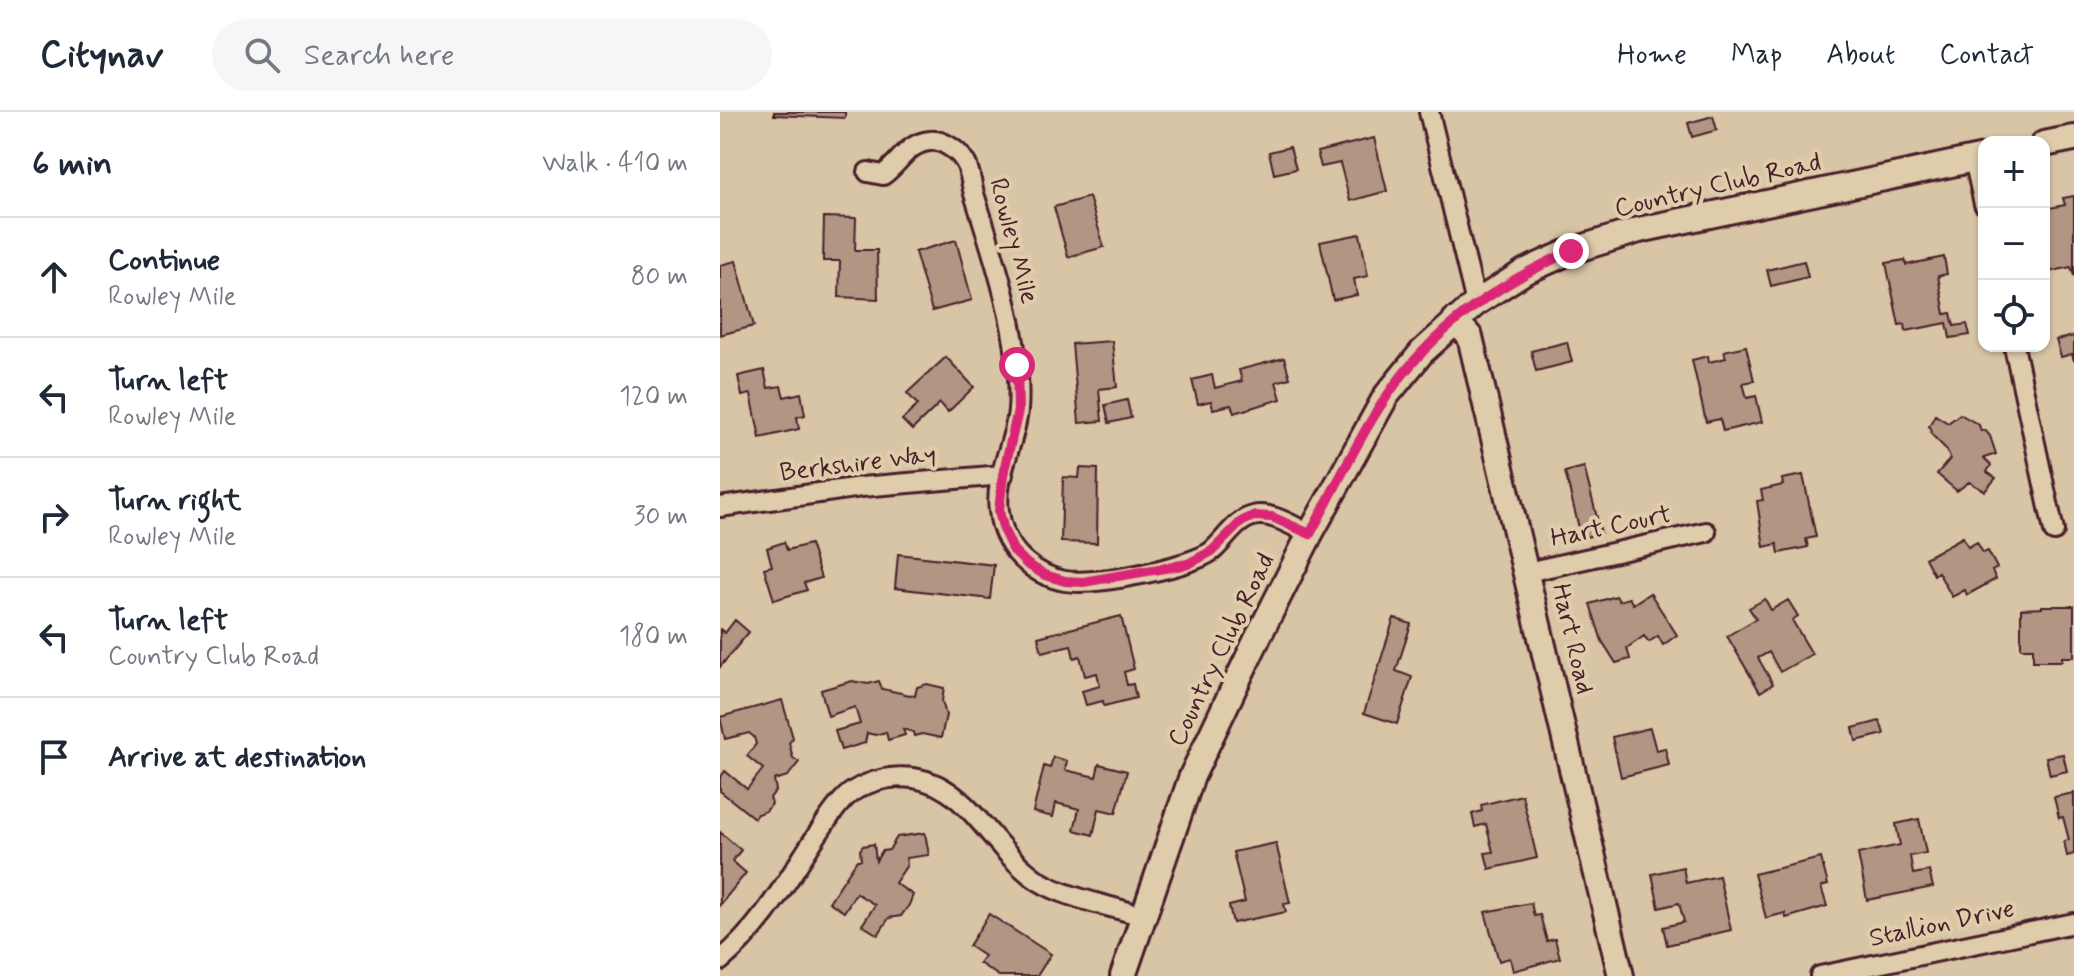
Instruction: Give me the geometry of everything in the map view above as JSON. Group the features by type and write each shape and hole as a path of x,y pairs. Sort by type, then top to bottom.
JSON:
{"main road":[{"path":"2050,143 2074,138"},
{"name":"Country Club Road","path":"1123,976 1192,776 1310,534 1386,396 1422,352 1455,320 1524,272 1571,251 1639,230 1978,158"},
{"name":"Hart Road","path":"1455,320 1470,337 1621,976"}],"street":[{"path":"1429,112 1476,303"},
{"name":"Rowley Mile","path":"868,172 883,175 915,145 934,140 950,146 965,162 998,263 1017,365 1018,411 1003,475 999,511 1013,550 1027,564 1045,575 1083,582 1188,564 1212,551 1241,522 1253,516 1272,517 1310,534"},
{"path":"2015,352 2054,531"},
{"name":"Berkshire Way","path":"720,507 861,487 1003,475"},
{"name":"Hart Court","path":"1527,572 1706,532"},
{"path":"720,961 759,922 842,800 867,784 892,778 926,780 949,790 1007,855 1043,883 1142,916"},
{"name":"Stallion Drive","path":"1820,976 2074,923"}],"building":[{"path":"774,112 845,112 845,118 774,115"},
{"path":"1713,116 1717,130 1692,137 1688,123"},
{"path":"1374,138 1387,191 1350,201 1340,163 1321,167 1317,152"},
{"path":"1290,147 1296,169 1274,174 1269,152"},
{"path":"2074,196 2074,276 2071,267 2050,272 2050,208 2065,205 2063,198"},
{"path":"1089,197 1104,247 1068,257 1054,207"},
{"path":"824,217 856,218 855,250 877,250 878,299 839,297 840,261 823,261"},
{"path":"1360,234 1368,276 1354,279 1357,295 1333,300 1320,242"},
{"path":"956,240 972,300 932,311 915,252"},
{"path":"1944,257 1947,274 1938,276 1945,314 1951,313 1954,326 1967,324 1970,335 1950,338 1947,323 1906,331 1905,324 1899,325 1886,263 1905,260 1906,265"},
{"path":"736,261 754,326 720,335 720,265"},
{"path":"1804,261 1808,277 1771,286 1767,270"},
{"path":"2074,336 2074,361 2072,354 2061,357 2056,340"},
{"path":"1112,341 1117,387 1099,389 1102,421 1079,423 1072,344"},
{"path":"1567,342 1572,362 1536,371 1531,351"},
{"path":"1746,346 1754,381 1743,383 1747,398 1756,396 1762,422 1723,431 1720,419 1706,422 1692,360 1708,356 1709,362 1726,358 1724,351"},
{"path":"946,357 974,387 948,412 940,403 912,430 902,420 918,405 907,393"},
{"path":"1284,358 1290,378 1276,382 1281,399 1234,413 1231,405 1213,409 1211,401 1198,404 1192,380 1212,375 1215,388 1242,381 1239,370"},
{"path":"764,370 768,388 781,386 784,397 801,393 805,415 797,417 799,429 760,438 751,394 742,396 738,376"},
{"path":"1127,400 1131,418 1109,423 1105,405"},
{"path":"1960,414 1979,425 1981,431 1985,430 1996,454 1984,458 1991,465 1987,472 1996,478 1985,491 1969,482 1957,491 1937,474 1950,459 1929,426 1935,415 1948,423"},
{"path":"1584,467 1601,533 1586,537 1583,527 1579,528 1565,472"},
{"path":"1080,468 1098,469 1097,543 1061,542 1063,477 1079,478"},
{"path":"1803,475 1816,537 1806,539 1808,547 1779,553 1777,544 1764,547 1757,501 1763,500 1761,490 1783,485 1782,479"},
{"path":"1963,537 1968,547 1977,542 1983,553 1988,551 1997,568 1992,571 1996,579 1967,595 1965,590 1952,597 1938,572 1934,575 1925,558"},
{"path":"784,542 787,550 810,544 821,578 804,583 807,590 774,600 764,568 772,566 767,548"},
{"path":"898,554 994,565 990,599 895,588"},
{"path":"1650,593 1677,635 1663,645 1658,636 1649,642 1644,636 1627,648 1630,659 1616,663 1602,641 1590,604 1616,596 1619,601 1629,598 1633,604"},
{"path":"1765,599 1771,610 1788,600 1798,616 1792,620 1812,654 1780,672 1769,652 1758,658 1773,684 1760,692 1727,636 1756,619 1749,608"},
{"path":"2074,606 2074,657 2062,657 2062,661 2033,661 2033,648 2021,648 2021,609"},
{"path":"1121,616 1134,669 1124,672 1127,685 1133,684 1136,698 1104,706 1103,701 1086,705 1082,691 1100,686 1097,673 1085,676 1080,656 1074,658 1071,645 1042,652 1038,637"},
{"path":"1394,618 1411,624 1396,671 1412,677 1397,724 1364,713"},
{"path":"735,620 749,632 720,667 720,629 725,633"},
{"path":"852,681 868,684 879,681 882,689 915,696 917,687 927,684 944,688 942,701 946,715 941,738 922,734 914,736 913,732 903,729 905,735 888,740 886,732 875,735 867,733 865,743 841,750 835,731 860,724 855,707 828,716 821,690"},
{"path":"782,700 793,738 789,743 793,758 799,762 788,776 774,780 776,790 770,798 772,804 754,818 720,791 720,778 725,771 747,789 763,769 747,756 756,744 754,737 749,733 725,739 720,717"},
{"path":"1880,721 1884,734 1856,741 1853,728"},
{"path":"1650,728 1656,750 1665,748 1669,765 1621,777 1612,737"},
{"path":"2063,754 2067,771 2050,775 2046,757"},
{"path":"1053,757 1067,761 1065,770 1096,777 1099,764 1127,771 1116,813 1099,809 1093,835 1074,830 1079,809 1056,803 1053,817 1033,812 1044,766 1050,768"},
{"path":"2074,793 2074,854 2067,856 2064,841 2069,840 2054,797"},
{"path":"1522,795 1537,858 1489,869 1485,853 1493,852 1486,824 1475,827 1472,814 1482,811 1481,805"},
{"path":"1919,819 1926,853 1910,856 1913,874 1929,871 1933,887 1867,900 1858,854 1900,845 1896,824"},
{"path":"720,832 741,850 732,861 746,873 720,905"},
{"path":"925,833 929,855 906,858 907,865 895,883 913,895 909,905 901,916 889,918 878,935 862,925 875,905 856,893 844,912 829,902 857,860 861,860 860,850 863,846 874,844 876,861 882,851 889,850 897,837"},
{"path":"1276,843 1290,903 1284,904 1286,912 1233,923 1229,906 1245,902 1233,852"},
{"path":"1821,858 1828,885 1821,887 1827,906 1786,918 1785,913 1766,918 1754,874"},
{"path":"1683,867 1686,883 1719,876 1731,930 1667,945 1663,927 1684,922 1679,903 1659,908 1652,874"},
{"path":"1531,903 1534,916 1540,915 1547,941 1555,939 1560,958 1513,971 1510,958 1499,961 1485,912"},
{"path":"989,914 1051,954 1037,976 999,976 979,963 984,956 969,946"}],"route":[{"path":"1017,365 1018,411 998,498 1004,531 1013,550 1027,564 1045,575 1065,581 1083,582 1168,569 1188,564 1212,551 1241,522 1253,516 1266,515 1310,534 1386,396 1422,352 1476,303 1524,272 1571,251"}]}
